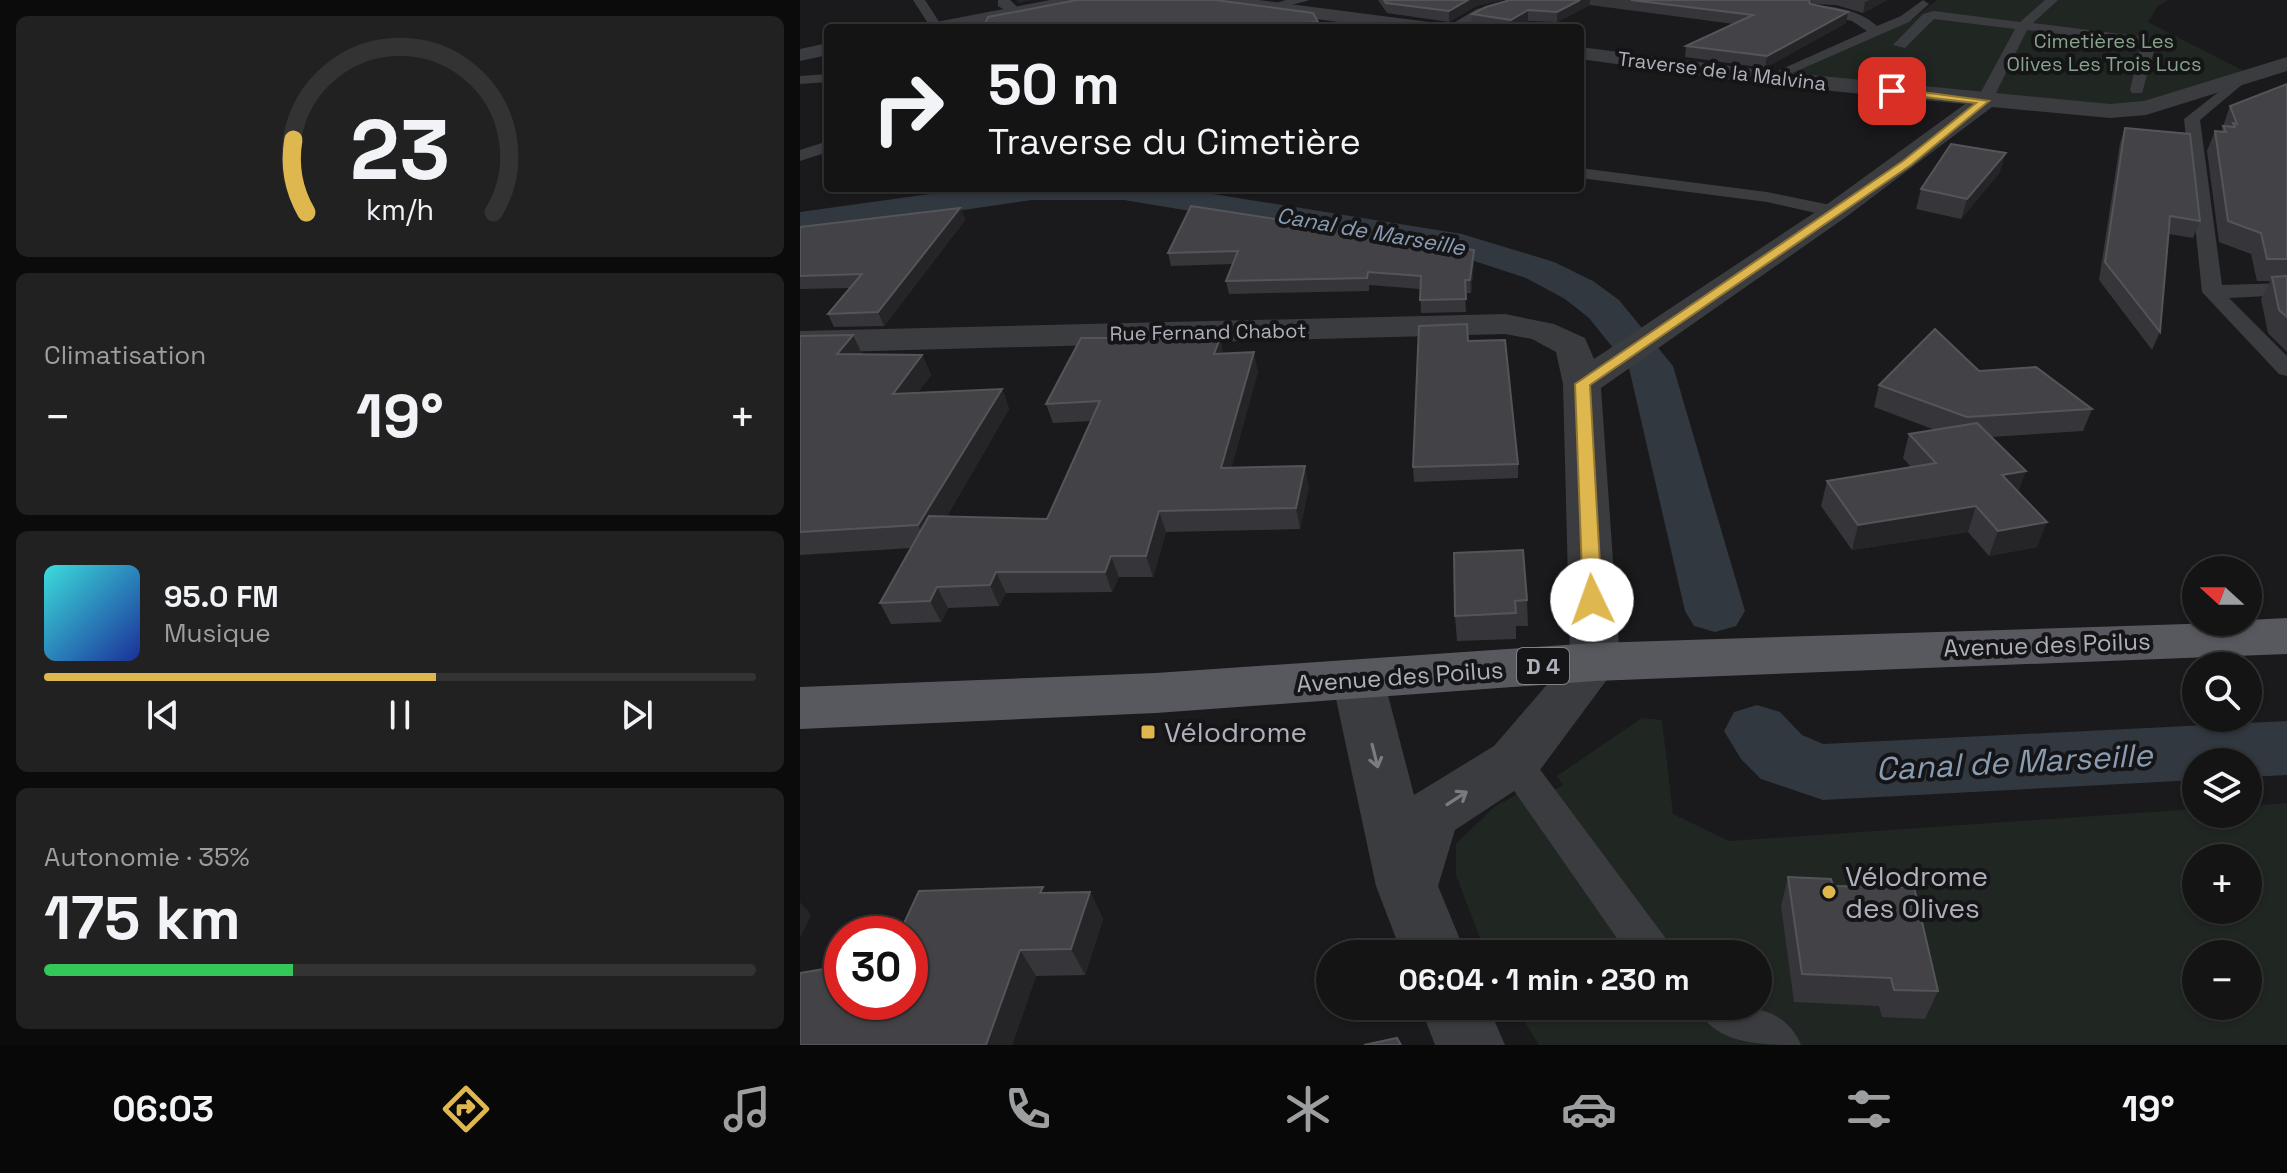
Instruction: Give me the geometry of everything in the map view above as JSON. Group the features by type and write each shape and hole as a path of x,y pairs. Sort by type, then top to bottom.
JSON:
{"main road":[{"name":"Avenue des Poilus","path":"800,708 1156,693 1595,662 2287,636"}],"street":[{"path":"949,24 1010,6 1079,0"},
{"path":"1216,0 1399,24"},
{"path":"800,55 824,50"},
{"name":"Traverse de la Malvina","path":"1584,54 1769,78 2110,111 2146,108 2287,64"},
{"path":"1407,886 1430,815 1514,762 1595,662 1598,372 1838,212 1907,163 1984,101"},
{"name":"Rue Fernand Chabot","path":"800,342 1505,324 1542,331 1572,346 1598,372"},
{"path":"1358,680 1407,886 1428,940"},
{"path":"1460,1020 1470,1045"}],"lane":[{"path":"919,0 934,24"},
{"path":"1269,7 1304,0"},
{"path":"1458,24 1481,12 1529,0"},
{"path":"1769,78 1905,19 1927,0"},
{"path":"1984,101 2023,26 2052,0"},
{"path":"1813,9 1854,17 1871,24 1875,32"},
{"path":"1900,45 1927,17 1934,15 2148,42 2137,90"},
{"path":"800,80 824,78"},
{"path":"2239,80 2192,119 2212,292 2287,369"},
{"path":"800,156 824,147"},
{"path":"1584,174 1767,197 1838,212"},
{"path":"2212,292 2287,289"},
{"path":"1514,762 1642,940"},
{"path":"1739,1020 1779,1045"}],"green space":[{"name":"Cimetières Les Olives Les Trois Lucs","path":"1937,0 2168,0 2157,7 2148,22 2244,71 2144,106 2103,107 1782,75 1912,20"},
{"name":"Vélodrome des Olives","path":"1642,718 1662,720 1673,814 1729,841 2182,810 2182,828 2262,828 2262,805 2287,803 2287,1045 1539,1045 1524,1020 1772,1020 1772,940 1481,940 1456,875 1456,844 1494,807 1519,793 1527,805 1563,785 1557,776"}],"building":[{"path":"1077,0 1215,0 1313,13 1318,22 985,24 988,17"},
{"path":"1384,0 1468,0 1449,11 1386,3"},
{"path":"1510,0 1580,0 1557,12 1528,10 1511,20 1472,14"},
{"path":"1631,0 1809,0 1810,4 1848,12 1767,56 1686,46 1753,15"},
{"path":"2287,84 2287,259 2267,259 2261,233 2228,221 2215,131 2226,132 2223,126 2235,127 2233,123 2237,124 2230,106"},
{"path":"2125,128 2190,134 2200,221 2170,216 2160,332 2105,262"},
{"path":"1951,144 2006,153 1967,199 1921,189"},
{"path":"1191,206 1474,250 1470,280 1465,280 1466,299 1420,300 1421,276 1368,272 1367,278 1226,281 1238,251 1168,253"},
{"path":"960,208 878,312 828,314 862,274 800,276 800,227"},
{"path":"2287,276 2287,317 2279,310 2272,277"},
{"path":"1467,324 1468,341 1505,340 1518,464 1413,467 1419,326"},
{"path":"1935,329 1979,371 2036,367 2092,409 1967,417 1879,385"},
{"path":"853,335 837,354 922,355 893,394 1002,389 918,525 800,532 800,336"},
{"path":"1081,338 1220,338 1214,354 1254,352 1221,468 1305,466 1296,508 1159,511 1146,556 1111,556 1105,572 996,572 990,585 937,587 930,601 880,603 929,516 1047,519 1100,401 1046,404"},
{"path":"1977,423 2026,471 2002,475 2047,522 1998,531 1976,506 1858,525 1827,481 1936,463 1909,434"},
{"path":"1523,550 1527,600 1515,601 1516,613 1455,616 1454,553"},
{"path":"1788,877 1831,879 1833,886 1914,887 1938,991 1894,990 1891,978 1802,974"},
{"path":"1043,887 1040,893 1090,892 1071,949 1020,950 986,1045 800,1045 800,973 824,969 824,1020 928,1020 928,916 907,916 919,891"},
{"path":"1397,1038 1401,1045 1364,1045"}],"waterway":[{"name":"Canal de Marseille","path":"800,223 1018,192"},
{"name":"Canal de Marseille","path":"1136,192 1462,245 1540,270 1579,290 1604,309 1651,366 1715,611"},
{"name":"Canal de Marseille","path":"1757,731 1785,760 1823,772 2287,748"}],"place":[{"name":"Vélodrome","path":"1148,732"},
{"name":"Vélodrome des Olives","path":"1829,892"}],"route":[{"path":"1592,600 1582,384 1838,212 1907,163 1984,101 1892,91"}]}
